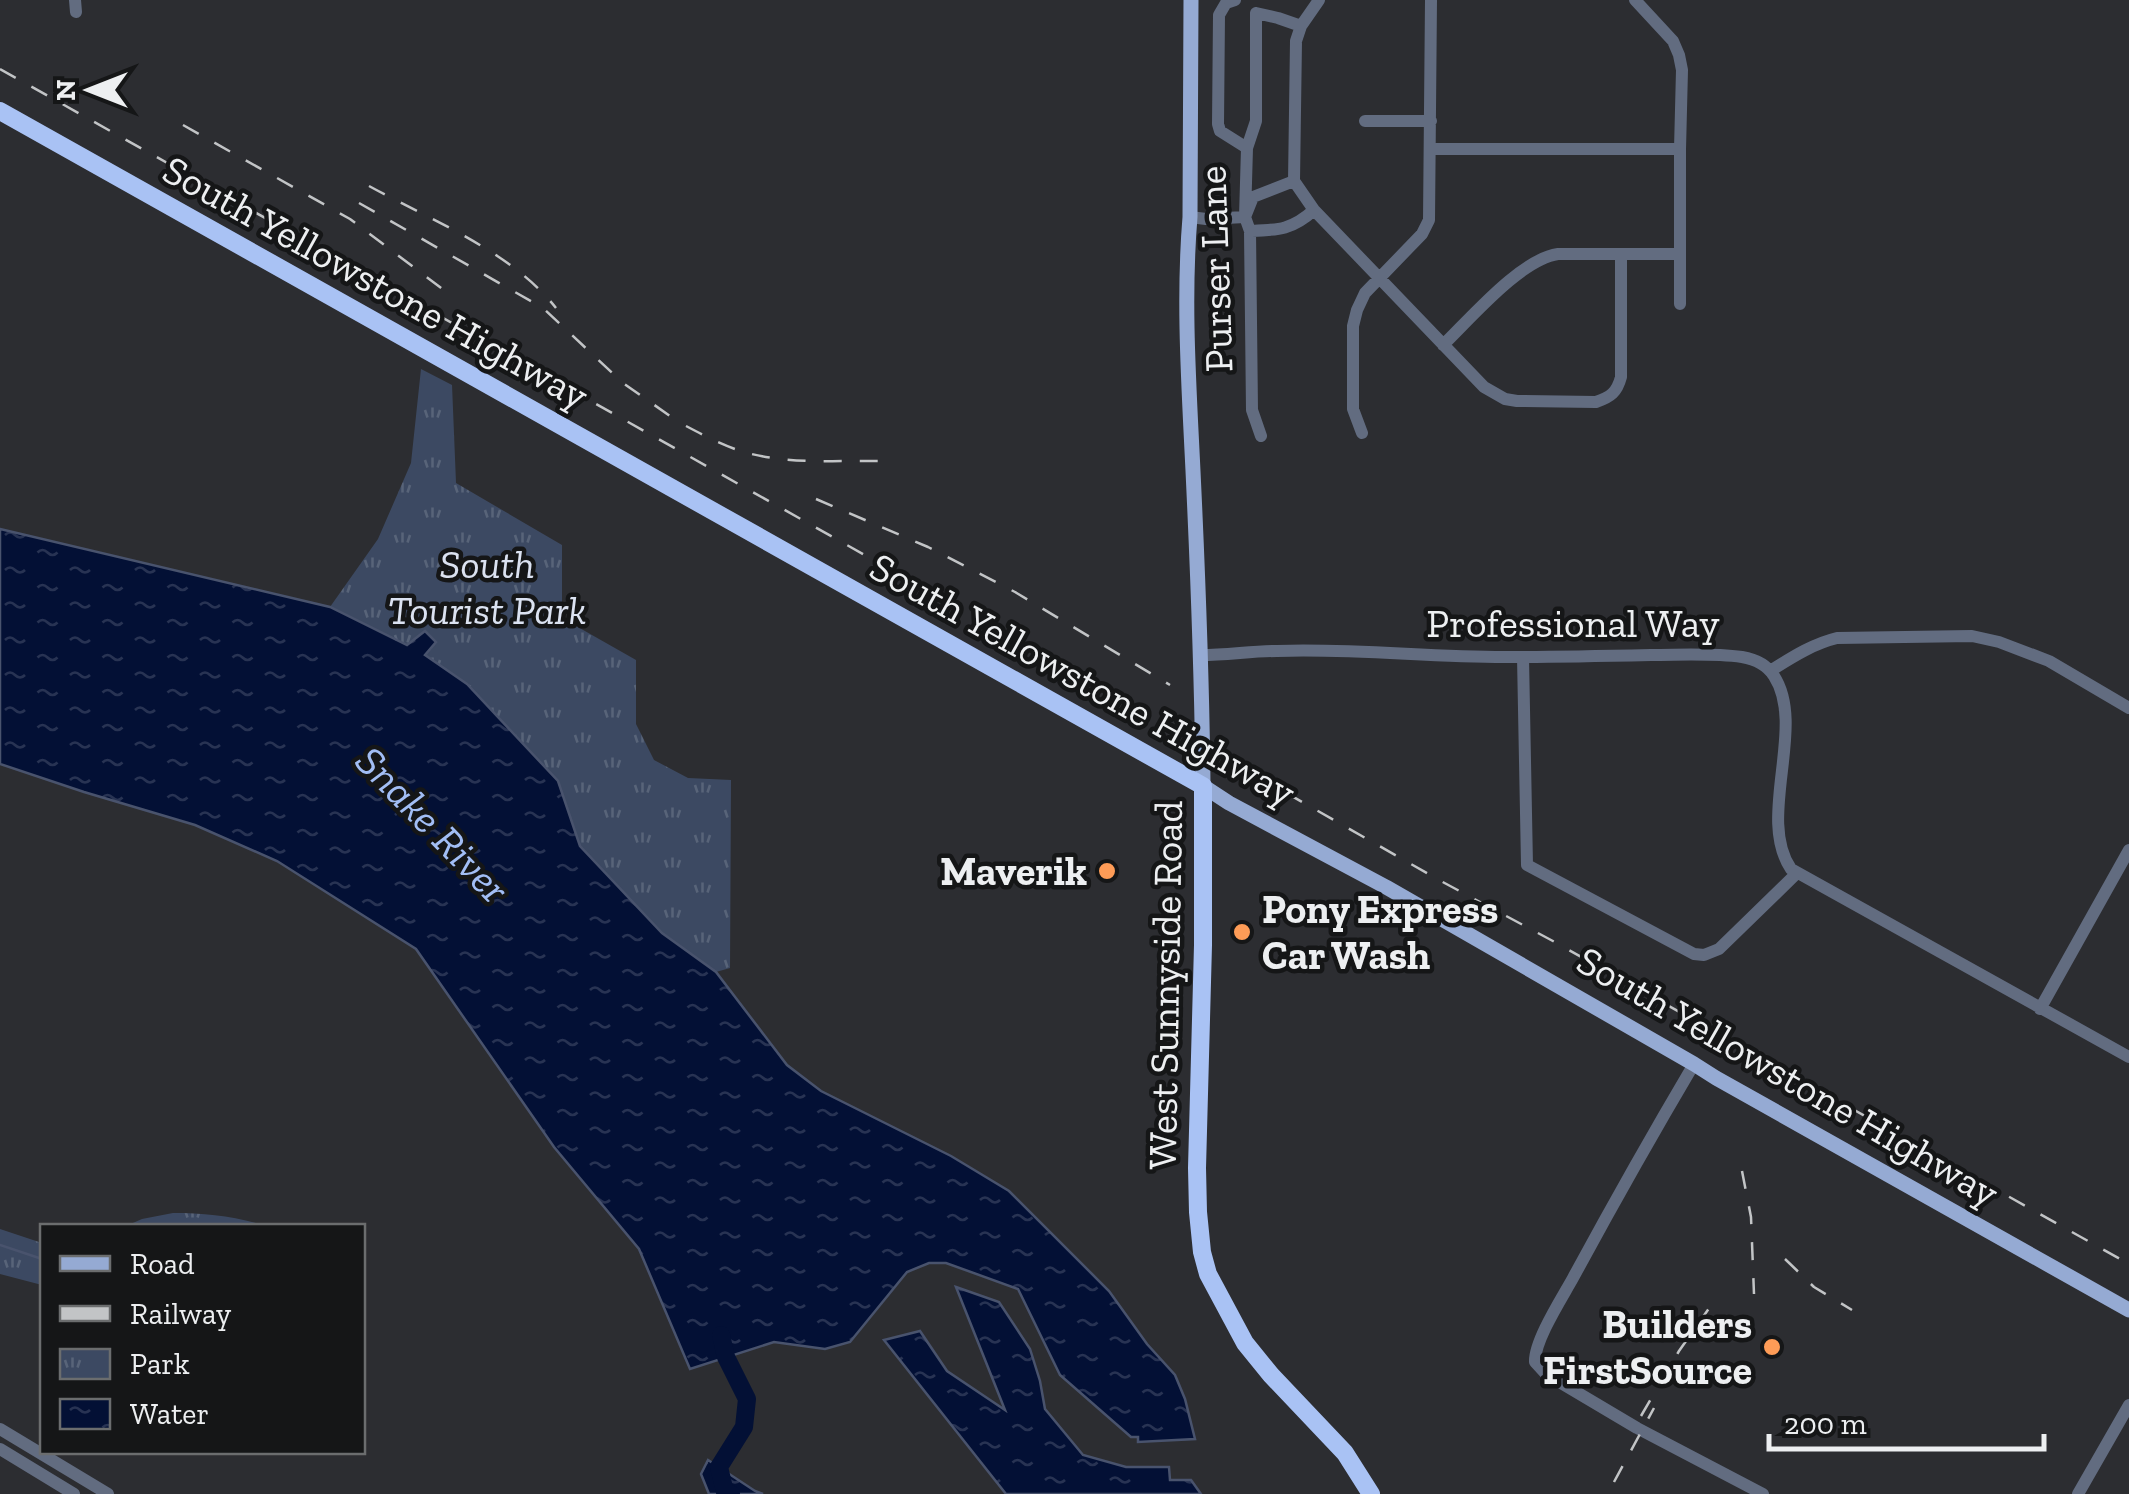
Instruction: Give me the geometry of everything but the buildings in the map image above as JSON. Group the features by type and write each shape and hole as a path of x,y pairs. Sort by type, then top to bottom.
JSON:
{"highway":[{"name":"South Yellowstone Highway","path":"0,111 1203,786"},
{"name":"West Sunnyside Road","path":"1203,786 1197,1168 1202,1252 1208,1274 1245,1343 1344,1453 1371,1494"}],"main road":[{"name":"West Sunnyside Road","path":"1191,0 1189,384 1203,786"},
{"name":"South Yellowstone Highway","path":"1203,786 2129,1310"}],"street":[{"name":"Purser Lane","path":"1256,13 1250,4 1237,0 1226,2 1219,16 1218,124 1220,132 1246,148 1252,410 1261,436"},
{"path":"1319,0 1302,26 1294,54 1294,181 1314,210 1484,386 1505,399 1596,402 1609,398 1622,377 1621,254"},
{"path":"1362,434 1352,408 1357,310 1365,293 1422,234 1430,220 1431,0"},
{"path":"1635,0 1673,41 1680,56 1680,304"},
{"path":"1246,148 1256,121 1256,13 1302,26"},
{"path":"1365,121 1430,121"},
{"path":"1431,149 1680,149"},
{"path":"1190,218 1245,216 1253,197 1294,181"},
{"path":"1250,231 1279,230 1299,224 1314,210"},
{"path":"1443,345 1523,269 1545,256 1679,254"},
{"path":"1770,672 1798,654 1836,638 1972,636 2049,661 2129,708"},
{"name":"Professional Way","path":"1201,655 1278,650 1523,657 1746,657 1764,665 1781,690 1784,708 1779,837 1786,861 1796,874"},
{"path":"1523,657 1527,865 1694,954 1720,949 1796,874 2129,1057"},
{"path":"2040,1009 2129,850"},
{"path":"1694,1064 1629,1174 1535,1354 1537,1366 1546,1374 1637,1428 1763,1494"},
{"path":"2078,1494 2129,1405"},
{"path":"0,1429 40,1453"},
{"path":"0,1449 74,1494"},
{"path":"42,1454 108,1494"}],"green space":[{"name":"South Tourist Park","path":"421,369 452,385 456,483 562,545 562,618 636,660 636,724 654,760 688,778 731,780 730,968 716,972 662,933 580,846 558,781 467,684 424,655 436,642 425,631 407,645 330,607 378,539 411,463"},
{"path":"173,1213 197,1214 258,1224 131,1224"},
{"path":"0,1229 40,1242 40,1284 0,1274"}],"water":[{"path":"0,529 330,607 407,645 425,631 436,642 425,655 467,684 558,781 580,846 662,933 716,972 787,1065 821,1091 951,1156 1009,1191 1109,1291 1175,1375 1195,1439 1138,1442 1138,1437 1131,1437 1060,1375 1018,1289 946,1263 929,1263 907,1272 850,1342 825,1349 774,1342 690,1369 639,1249 554,1147 416,949 277,861 195,825 0,764"},
{"path":"956,1287 999,1302 1030,1349 1045,1409 1083,1455 1126,1467 1169,1467 1170,1480 1191,1480 1201,1494 1006,1494 884,1340 920,1331 947,1371 1005,1410"},
{"path":"708,1460 763,1494 709,1494 701,1474"}],"waterway":[{"path":"0,1245 40,1258"},
{"name":"Snake River","path":"721,1335 726,1357 747,1399 744,1427 719,1467 725,1492 731,1494"}],"railway":[{"path":"0,69 2129,1264"},
{"path":"183,125 350,219 449,294"},
{"path":"369,186 494,254 538,288 556,308"},
{"path":"359,203 543,308 623,383 680,423"},
{"path":"686,426 729,447 761,456 886,461"},
{"path":"816,499 928,547 1015,592 1170,685"},
{"path":"1742,1171 1751,1217 1754,1294"},
{"path":"1785,1259 1814,1287 1852,1310"},
{"path":"1641,1416 1717,1297"},
{"path":"1614,1482 1654,1408"}],"place":[{"name":"Maverik","path":"1107,871"},
{"name":"Pony Express Car Wash","path":"1242,932"},
{"name":"Builders FirstSource","path":"1772,1347"}]}
